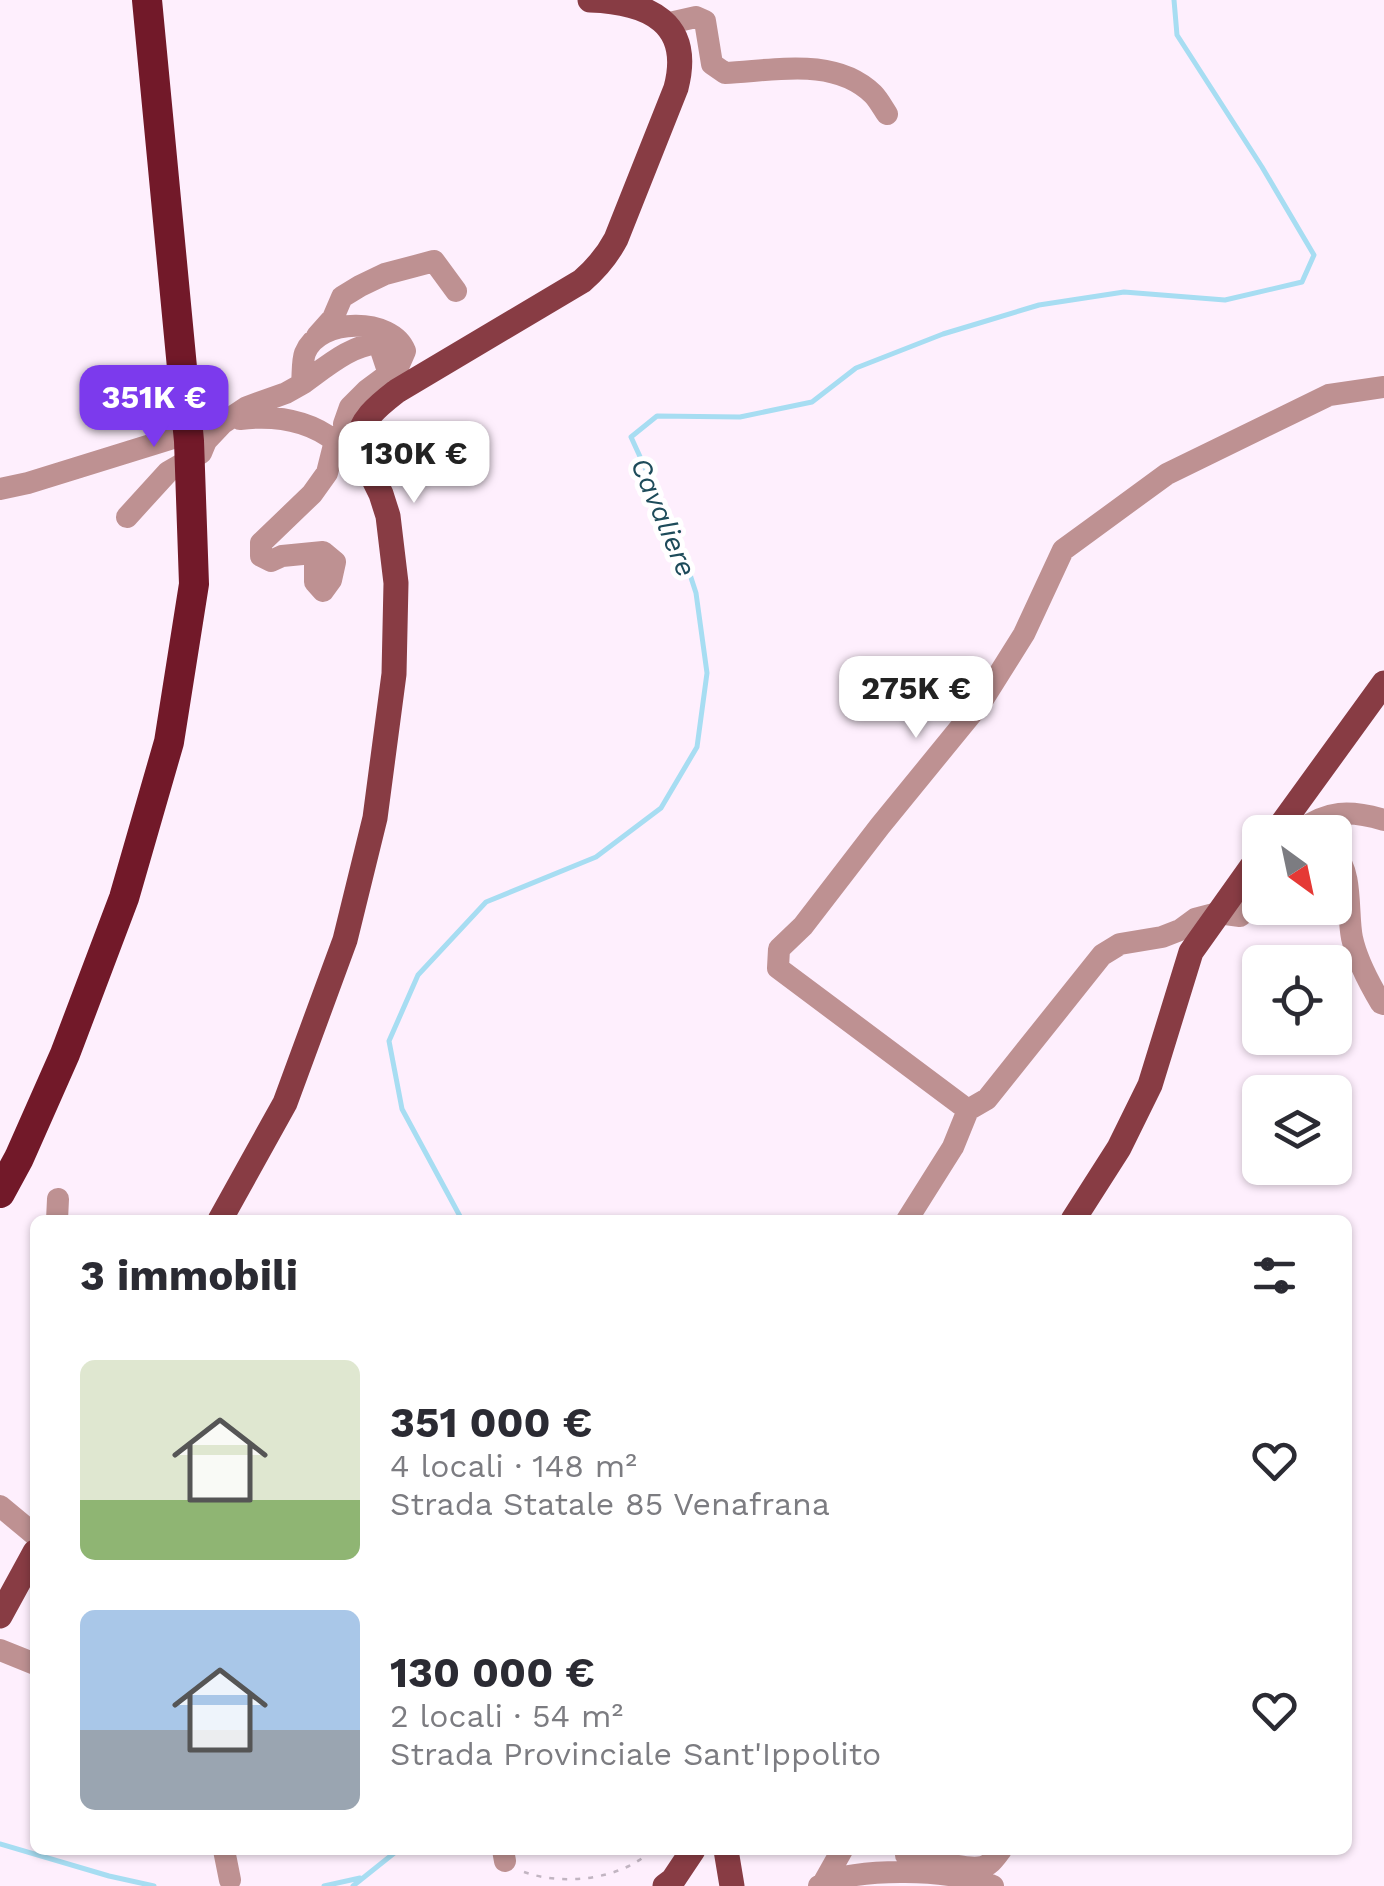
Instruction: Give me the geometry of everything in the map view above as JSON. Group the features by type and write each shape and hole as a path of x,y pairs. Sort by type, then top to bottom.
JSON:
{"highway":[{"path":"0,1193 65,1054 124,898 169,742 194,584 189,441 148,8"}],"main road":[{"path":"226,1215 285,1103 344,940 375,818 394,674 396,583 388,516 381,494 358,445 346,439 398,391 582,281 608,254 669,106 680,70 681,52 676,36 683,14 590,0"},
{"path":"1288,815 1384,683"},
{"path":"1076,1215 1119,1148 1150,1084 1191,952 1224,915 1242,885"},
{"path":"0,1616 30,1561"},
{"path":"666,1886 690,1855"},
{"path":"727,1855 732,1886"}],"street":[{"path":"683,14 705,21 712,64 724,73 778,67 831,73 872,93 888,114"},
{"path":"302,384 304,353 333,318 342,297 385,274 434,261 456,292"},
{"path":"315,553 270,561 262,556 260,543 320,484 346,439 344,424 350,408 366,390 398,367 405,351 401,340 383,329 348,328 318,336"},
{"path":"127,517 168,472 201,454 206,441 223,423 247,407 286,393 369,343 379,344 389,374"},
{"path":"968,1110 778,968 778,950 804,926 982,701 1024,634 1063,550 1167,474 1329,395 1384,387"},
{"path":"0,489 223,423 267,416 346,439"},
{"path":"1333,815 1359,813 1384,820"},
{"path":"1224,915 1242,896"},
{"path":"910,1215 953,1147 968,1110 988,1099 1102,955 1120,944 1162,937 1195,920 1242,914"},
{"path":"1351,925 1369,983 1384,1004"},
{"path":"0,1506 30,1530"},
{"path":"0,1650 30,1662"},
{"path":"225,1855 230,1880"},
{"path":"822,1884 839,1855"},
{"path":"889,1872 904,1855"},
{"path":"918,1855 953,1865 982,1867 997,1855"},
{"path":"822,1884 889,1872 956,1875 992,1886"}],"path":[{"path":"504,1856 539,1880 584,1882 636,1865 647,1855"}],"waterway":[{"name":"Cavaliere","path":"459,1215 402,1109 389,1041 418,975 486,902 596,857 661,808 697,747 707,673 696,593 680,544 631,437 657,416 740,417 812,402 856,368 943,334 1039,305 1124,292 1225,300 1302,282 1314,255 1177,35 1174,0"},
{"path":"0,1844 30,1853"},
{"path":"37,1855 154,1886"},
{"name":"Cavaliere","path":"353,1886 392,1855"},
{"path":"324,1886 360,1878"}]}
